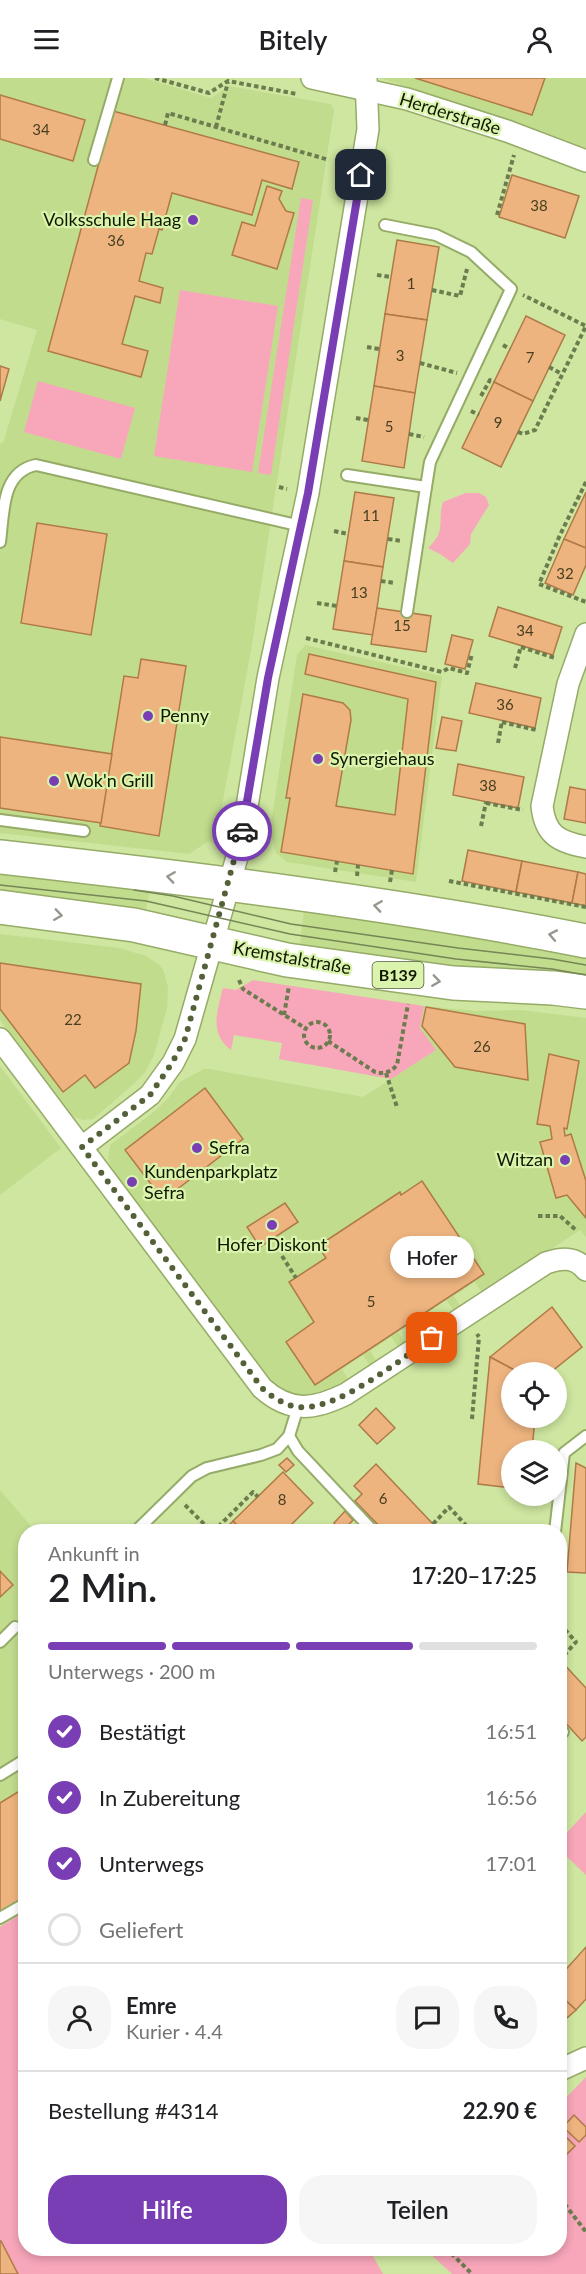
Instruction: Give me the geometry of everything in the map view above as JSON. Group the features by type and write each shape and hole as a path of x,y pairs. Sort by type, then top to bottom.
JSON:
{"main road":[{"path":"0,857 143,873 435,914 586,941"},
{"name":"Kremstalstraße","path":"0,907 134,925 287,960 453,983 586,992"}],"street":[{"name":"Herderstraße","path":"308,87 367,84 586,161"},
{"path":"82,1147 150,1095 185,1039 241,843 268,678 308,493 368,129 367,84"},
{"path":"586,634 568,684 543,811 549,830 558,839 567,844 586,847"},
{"path":"0,1039 262,1388 274,1398 298,1407 327,1403 356,1389 546,1263 568,1258 582,1265 586,1270"},
{"path":"567,2067 586,2058"}],"lane":[{"path":"94,160 118,78"},
{"path":"385,225 436,235 471,252 512,290 430,462 407,612"},
{"path":"0,542 10,482 16,473 25,467 36,465 301,526"},
{"path":"347,475 426,487"},
{"path":"0,820 84,831"},
{"path":"143,1524 192,1476 207,1468 277,1449 290,1436 298,1407"},
{"path":"290,1436 298,1451 366,1524"},
{"path":"556,1524 564,1453 586,1436"},
{"path":"0,1642 15,1627"},
{"path":"0,1775 18,1764"},
{"path":"0,1918 18,1908"}],"path":[{"path":"155,78 209,93 228,81 308,87"},
{"path":"216,127 228,81"},
{"path":"165,125 168,113 329,160"},
{"path":"496,215 515,152"},
{"path":"432,290 460,296 471,252"},
{"path":"377,275 391,277"},
{"path":"512,290 586,326 535,430 523,434 518,432"},
{"path":"367,346 380,349"},
{"path":"420,363 449,369"},
{"path":"549,367 562,374"},
{"path":"473,412 490,380 494,382"},
{"path":"356,418 368,420"},
{"path":"409,434 433,439"},
{"path":"586,482 539,584 586,602"},
{"path":"334,531 348,534"},
{"path":"317,603 337,606"},
{"path":"306,638 442,672 449,668 467,673 472,654"},
{"path":"515,668 521,646 576,664"},
{"path":"498,743 502,721 557,735"},
{"path":"481,826 486,802 543,811"},
{"path":"335,875 337,861"},
{"path":"356,878 358,865"},
{"path":"390,884 392,870"},
{"path":"449,880 586,908"},
{"path":"239,980 243,989 305,1028"},
{"path":"284,1015 290,980"},
{"path":"328,1041 375,1072 392,1071 396,1065 409,998"},
{"path":"318,1022 325,1025 329,1031 328,1041 323,1047 310,1047 305,1041 305,1028 311,1023 318,1022"},
{"path":"386,1073 398,1107"},
{"path":"538,1216 560,1216 576,1230"},
{"path":"282,1256 296,1278"},
{"path":"472,1419 479,1337 473,1328"},
{"path":"220,1524 253,1492 258,1497"},
{"path":"174,1494 204,1524"},
{"path":"433,1524 449,1508 464,1524"},
{"path":"567,1632 576,1642 567,1652"},
{"path":"567,2207 586,2232"},
{"path":"454,2256 472,2274"}],"shaded area":[{"path":"0,78 144,78 211,98 229,86 331,104 334,110 251,651 215,843 207,842 189,854 0,833 0,443 3,443 37,330 0,319"},
{"path":"380,78 586,78 586,149 502,118"},
{"path":"301,198 313,200 271,475 258,473"},
{"path":"180,290 278,306 252,472 154,456"},
{"path":"38,381 135,408 121,459 24,432"},
{"path":"466,493 479,493 486,497 489,505 471,534 470,544 453,563 428,548 440,531 443,502"},
{"path":"305,645 442,676 416,882 287,862 276,853 271,834 271,823 297,655"},
{"path":"0,868 151,885 146,909 0,892"},
{"path":"304,911 416,926 586,955 586,981 299,952"},
{"path":"0,934 119,948 146,956 160,965 164,972 168,987 167,1008 154,1055 146,1071 137,1081 93,1119 83,1120 74,1117 0,1020"},
{"path":"253,980 424,1006 420,1028 436,1050 391,1079 279,1059 282,1043 234,1035 231,1050 220,1037 216,1022 223,988 236,990"},
{"path":"424,1006 477,1011 521,1010 586,1018 586,1237 580,1230 483,1294 475,1282 454,1296 462,1308 455,1312 446,1300 426,1314 434,1326 427,1331 418,1318 398,1332 406,1345 400,1350 391,1337 370,1351 378,1364 371,1368 363,1355 342,1369 350,1382 323,1395 307,1397 290,1395 274,1384 112,1170 108,1159 110,1145 155,1111 180,1082 204,1069 363,1097 436,1050 420,1028"},
{"path":"0,1066 61,1148 0,1195"},
{"path":"0,1490 29,1524 18,1524 18,1902 0,1913"},
{"path":"586,1812 586,1875 567,1857 567,1832"},
{"path":"18,1915 18,2256 373,2256 383,2274 0,2274 0,1927"},
{"path":"586,2077 586,2274 452,2274 433,2256 567,2256 567,2097"}],"building":[{"path":"415,78 545,78 532,115"},
{"path":"0,95 85,120 73,161 0,139"},
{"path":"113,111 299,162 292,189 262,180 252,215 172,193 162,230 159,229 152,254 146,253 139,281 163,288 160,303 135,296 122,344 148,351 141,377 48,351"},
{"path":"512,175 579,196 565,238 499,217"},
{"path":"267,186 282,191 279,199 286,211 294,213 277,269 232,255 242,222 255,226"},
{"path":"397,240 439,247 427,320 385,314"},
{"path":"385,314 427,320 415,393 374,386"},
{"path":"526,316 565,335 533,401 494,382"},
{"path":"0,366 9,369 0,401"},
{"path":"494,382 533,401 501,467 462,448"},
{"path":"374,386 415,393 404,468 362,461"},
{"path":"355,492 394,498 383,567 344,561"},
{"path":"586,492 586,548 564,539"},
{"path":"37,523 107,534 91,635 21,623"},
{"path":"564,539 586,548 586,565 573,595 545,583"},
{"path":"344,561 383,567 373,635 333,629"},
{"path":"498,607 562,627 553,655 489,636"},
{"path":"377,608 431,616 426,652 371,644"},
{"path":"452,635 473,640 465,669 445,664"},
{"name":"Synergiehaus","path":"309,654 436,682 413,874 281,852 290,798 286,798 303,694 343,703 350,710 351,720 336,806 395,815 408,699 305,674"},
{"name":"Penny","path":"141,659 186,666 159,836 100,826 124,676 138,678"},
{"path":"476,683 541,698 535,728 469,713"},
{"path":"442,717 462,721 456,751 436,748"},
{"name":"Wok'n Grill","path":"0,737 112,754 101,823 0,808"},
{"path":"458,764 524,777 518,808 453,795"},
{"path":"570,787 586,790 586,823 564,819"},
{"path":"468,850 522,861 516,892 462,881"},
{"path":"522,861 578,872 572,903 516,892"},
{"path":"578,872 586,874 586,906 572,903"},
{"path":"0,963 141,984 136,1031 129,1063 95,1088 85,1075 63,1092 0,1009"},
{"path":"426,1007 525,1024 528,1080 455,1067 422,1026"},
{"path":"549,1054 579,1061 567,1129 564,1128 565,1136 571,1134 586,1181 586,1218 567,1195 556,1198 540,1142 552,1139 550,1126 537,1124"},
{"path":"205,1088 243,1139 163,1200 125,1150"},
{"path":"422,1181 484,1274 315,1385 286,1342 314,1322 289,1282 326,1258 318,1246 400,1192 401,1195"},
{"name":"Hofer Diskont","path":"285,1203 298,1222 260,1247 247,1227"},
{"path":"552,1307 582,1347 563,1362 501,1363 490,1357"},
{"path":"490,1357 501,1363 501,1428 534,1428 533,1440 501,1440 501,1487 478,1484"},
{"path":"376,1408 395,1428 377,1444 359,1425"},
{"path":"287,1458 294,1465 286,1472 279,1465"},
{"path":"576,1463 586,1468 586,1573 567,1572"},
{"path":"376,1464 432,1524 377,1524 355,1501 362,1494 354,1486"},
{"path":"283,1472 313,1503 292,1524 236,1524 233,1521"},
{"path":"345,1511 353,1520 349,1524 334,1523"},
{"path":"0,1571 13,1585 0,1597"},
{"path":"567,1668 586,1688 586,1737 582,1741 567,1725"},
{"path":"18,1792 18,1903 0,1913 0,1803"},
{"path":"586,1947 586,1999 576,2010 567,2002 567,1968"},
{"path":"567,2002 576,2010 567,2018"},
{"path":"574,2115 586,2127 586,2135 579,2142 567,2131 567,2123"},
{"path":"567,2138 575,2146 567,2154"},
{"path":"1,2241 18,2274 0,2274"}],"tram line":[{"path":"0,885 146,901 290,934 456,959 552,969 586,975"},
{"path":"134,890 173,896 291,924 586,965"}],"way so far":[{"path":"242,831 241,843 185,1039 161,1081 150,1095 82,1147 262,1388 274,1398 298,1407 327,1403 356,1389 432,1338"}],"place":[{"name":"Volksschule Haag","path":"193,220"},
{"name":"Penny","path":"148,716"},
{"name":"Synergiehaus","path":"318,759"},
{"name":"Wok'n Grill","path":"54,781"},
{"name":"Sefra","path":"197,1148"},
{"name":"Witzan","path":"565,1160"},
{"name":"Kundenparkplatz Sefra","path":"132,1182"},
{"name":"Hofer Diskont","path":"272,1225"},
{"name":"Hofer","path":"432,1338"}],"route":[{"path":"242,831 268,678 308,493 361,175"}]}
